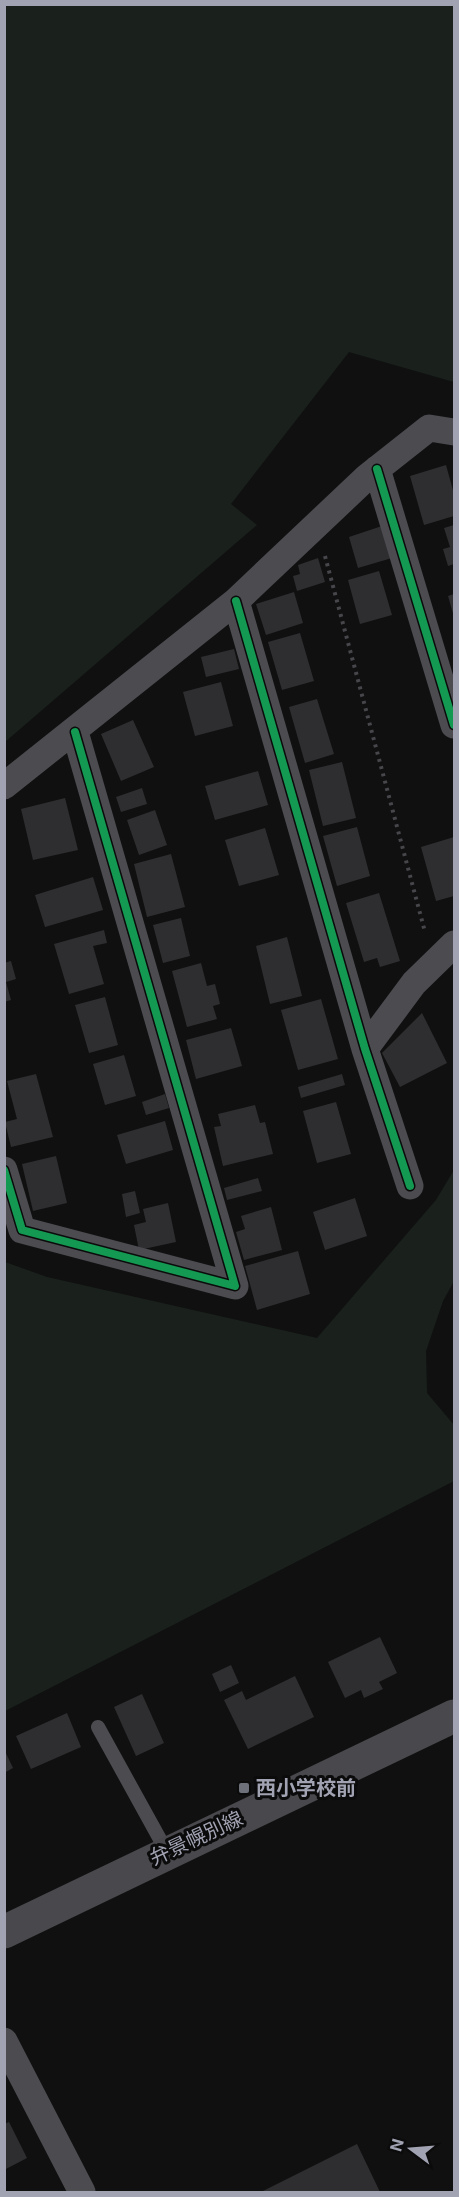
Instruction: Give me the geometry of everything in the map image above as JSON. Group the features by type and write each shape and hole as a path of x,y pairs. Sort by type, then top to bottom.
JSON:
{"main road":[{"name":"弁景幌別線","path":"4,1932 454,1716"}],"street":[{"path":"4,786 75,732 236,601 377,469 429,428 454,432"},
{"path":"377,469 454,725"},
{"path":"236,601 365,1048 410,1186"},
{"path":"4,1170 22,1230 235,1286 75,732"},
{"path":"365,1048 414,982 454,944"},
{"path":"4,2041 82,2193"}],"lane":[{"path":"99,1727 167,1852"}],"path":[{"path":"317,523 433,964"}],"shaded area":[{"path":"5,4 454,5 454,382 349,352 231,504 257,525 5,742"},
{"path":"454,1170 454,1281 443,1301 426,1351 427,1393 454,1425 454,1481 5,1711 5,1262 47,1277 317,1338 436,1200"}],"building":[{"path":"446,465 454,494 454,516 424,525 410,476"},
{"path":"454,525 454,564 448,566 443,549 450,547 444,528"},
{"path":"382,526 392,558 358,568 349,537"},
{"path":"318,558 325,582 297,591 293,576 300,574 298,565"},
{"path":"379,571 392,615 360,624 348,580"},
{"path":"294,592 303,623 266,635 256,604"},
{"path":"454,594 454,617 448,596"},
{"path":"300,633 314,681 282,690 268,642"},
{"path":"234,649 239,669 206,677 201,657"},
{"path":"221,682 233,726 195,736 183,692"},
{"path":"317,699 334,754 305,763 289,707"},
{"path":"133,720 154,767 121,781 101,734"},
{"path":"342,762 356,818 323,826 309,770"},
{"path":"258,771 268,805 215,820 205,786"},
{"path":"142,788 147,804 121,812 116,797"},
{"path":"65,798 78,850 33,860 21,809"},
{"path":"155,810 167,845 139,855 127,820"},
{"path":"357,827 370,876 337,886 323,836"},
{"path":"265,828 279,875 239,886 225,840"},
{"path":"454,837 454,896 436,901 421,847"},
{"path":"171,854 185,907 147,917 134,864"},
{"path":"93,877 103,910 45,927 35,895"},
{"path":"379,893 400,961 380,967 377,958 364,962 346,903"},
{"path":"181,918 190,956 163,963 153,925"},
{"path":"104,930 107,943 93,946 104,984 69,994 54,944"},
{"path":"287,937 302,996 270,1004 256,946"},
{"path":"11,961 16,979 6,982 11,1000 4,1002 4,963"},
{"path":"201,963 207,986 215,984 220,1004 213,1006 217,1019 187,1027 172,971"},
{"path":"105,997 118,1045 89,1053 75,1005"},
{"path":"321,999 338,1059 298,1070 281,1010"},
{"path":"422,1013 447,1063 400,1087 382,1053"},
{"path":"231,1028 242,1066 196,1079 186,1040"},
{"path":"124,1055 136,1096 105,1105 93,1064"},
{"path":"36,1074 53,1137 11,1147 5,1122 17,1119 7,1081"},
{"path":"342,1074 345,1085 301,1098 298,1087"},
{"path":"165,1094 169,1108 146,1115 142,1102"},
{"path":"336,1102 351,1154 317,1163 303,1111"},
{"path":"255,1105 260,1123 265,1122 273,1154 223,1166 214,1127 221,1126 218,1114"},
{"path":"165,1121 173,1150 126,1164 117,1135"},
{"path":"56,1156 67,1203 33,1211 22,1164"},
{"path":"258,1178 262,1191 227,1200 224,1188"},
{"path":"135,1191 140,1213 126,1217 122,1194"},
{"path":"355,1198 367,1236 325,1250 313,1212"},
{"path":"168,1203 176,1242 139,1250 134,1225 146,1222 143,1209"},
{"path":"271,1207 282,1250 244,1260 236,1232 245,1229 241,1216"},
{"path":"298,1251 310,1294 257,1310 245,1266"},
{"path":"380,1637 397,1673 379,1682 383,1689 364,1698 361,1690 345,1698 328,1662"},
{"path":"231,1665 239,1683 220,1692 212,1674"},
{"path":"295,1676 314,1717 248,1749 224,1700 242,1691 246,1700"},
{"path":"142,1694 164,1743 136,1756 114,1707"},
{"path":"67,1713 81,1747 31,1769 16,1736"},
{"path":"4,1749 13,1768 4,1773"},
{"path":"9,2122 27,2158 4,2170 4,2124"},
{"path":"357,2144 380,2192 261,2192"}],"cycle path":[{"path":"377,469 454,725"},
{"path":"236,601 365,1049 410,1186"},
{"path":"4,1170 22,1230 235,1286 75,732"}],"place":[{"name":"西小学校前","path":"244,1788"}]}
